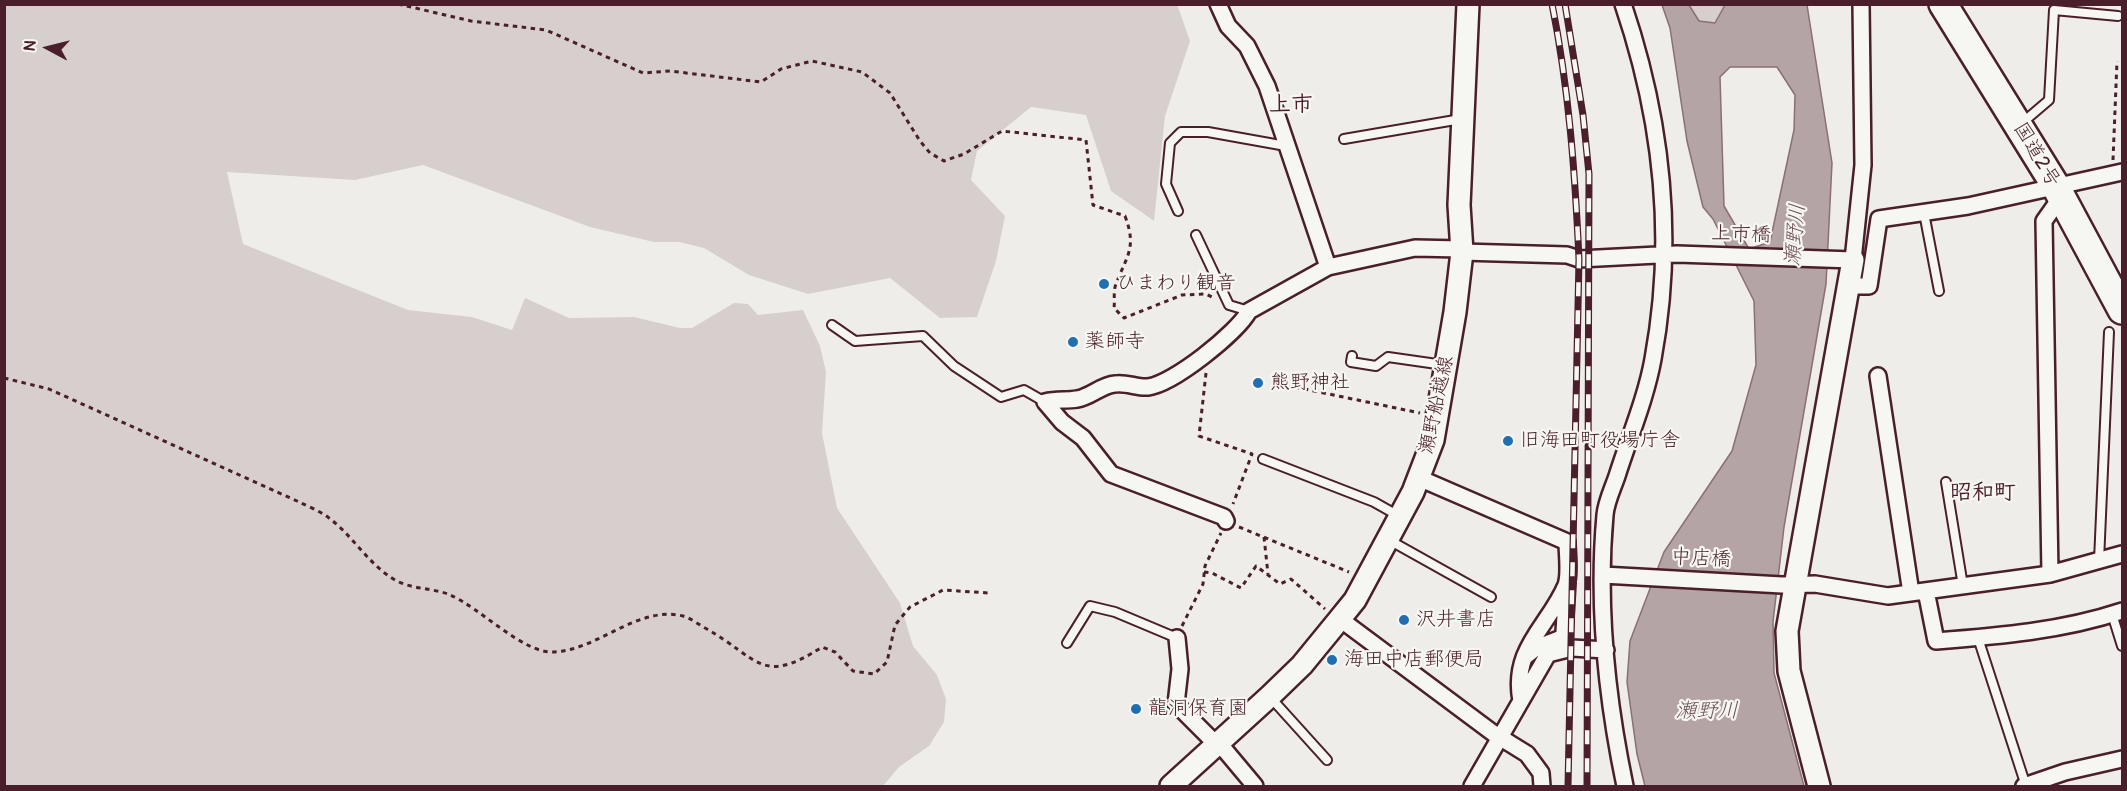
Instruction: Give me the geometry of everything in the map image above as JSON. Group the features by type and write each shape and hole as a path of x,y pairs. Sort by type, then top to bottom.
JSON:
{"highway":[{"name":"国道2号","path":"1943,4 2058,191 2116,320"}],"main road":[{"name":"瀬野船越線","path":"1172,786 1302,665 1339,620 1366,580 1419,478 1433,441 1438,416 1462,250 1459,205 1461,119 1468,4"},
{"path":"1819,786 1789,671 1786,631 1788,584 1849,286 1846,260"}],"street":[{"path":"1218,4 1228,26 1247,46 1267,86 1328,267"},
{"path":"1623,4 1649,97 1662,172 1671,255 1653,360 1605,512 1610,575 1606,650 1625,786"},
{"path":"1846,260 1863,165 1861,4"},
{"path":"1849,286 1869,286 1879,219 2058,191 2118,173"},
{"path":"2050,574 2044,221 2058,191"},
{"name":"上市橋","path":"1249,310 1328,267 1415,248 1568,255 1579,259 1671,255 1846,260"},
{"path":"1226,521 1224,517 1111,474 1083,438 1062,422 1046,402 1059,398 1076,399 1116,383 1149,387 1208,354 1243,323 1249,310"},
{"path":"1878,376 1918,592 1936,641 2050,629 2117,612"},
{"path":"1419,478 1567,542 1563,643 1548,654 1521,700 1503,737 1472,786"},
{"name":"中店橋","path":"1610,575 1815,584 1888,596 2050,574 2122,554"},
{"path":"1521,700 1517,681 1535,632 1567,583"},
{"path":"1339,620 1494,733 1527,754 1542,773 1542,786"},
{"path":"1177,638 1180,669 1176,704 1218,744 1255,786"},
{"path":"1526,656 1536,648 1563,643 1606,650"},
{"path":"2025,786 2065,772 2122,759"}],"lane":[{"path":"2018,126 2049,100 2054,10 2118,16"},
{"path":"1344,139 1461,119"},
{"path":"1179,211 1166,184 1170,143 1181,132 1208,132 1288,146"},
{"path":"1924,213 1939,291"},
{"path":"1196,234 1229,305 1249,310"},
{"path":"2099,562 2116,320"},
{"path":"832,325 855,341 871,342 913,335 923,336 954,366 1001,397 1024,390 1046,402"},
{"path":"1352,356 1351,362 1376,366 1388,357 1446,365"},
{"path":"1263,459 1374,502 1400,517"},
{"path":"1946,482 1963,586"},
{"path":"1388,539 1491,597"},
{"path":"1067,643 1090,606 1115,612 1177,638"},
{"path":"2117,612 2122,646"},
{"path":"1978,638 2025,786"},
{"path":"1270,696 1327,760"}],"path":[{"path":"398,4 471,21 546,30 643,73 670,71 760,82 781,69 812,61 862,72 890,93 920,141 930,153 944,161 986,142 1002,131 1035,132 1086,140 1093,205 1125,216 1131,233 1131,254 1115,287 1114,308 1124,318 1182,295 1198,294 1206,294 1229,305"},
{"path":"2117,61 2118,173"},
{"path":"1177,638 1203,584 1204,572 1252,454 1199,436 1208,354"},
{"path":"4,378 49,389 297,501 329,518 370,559 395,580 447,594 493,620 526,647 552,653 590,644 652,616 669,614 685,616 762,665 786,667 798,663 822,647 835,652 853,671 874,674 887,662 895,625 910,606 943,590 989,593"},
{"path":"1295,387 1438,416"},
{"path":"1226,521 1366,580"},
{"path":"1264,537 1268,575"},
{"path":"1204,572 1212,573 1241,588 1256,566 1280,584 1291,579 1339,620"}],"shaded area":[{"path":"5,4 1177,4 1190,41 1165,116 1154,221 1111,191 1086,115 1031,107 977,151 971,180 1005,216 996,261 977,317 940,318 890,278 808,294 749,275 704,248 679,242 654,242 590,227 423,165 355,180 227,172 243,244 408,310 472,317 512,330 525,298 569,318 634,317 680,328 692,328 734,303 748,304 758,315 803,310 820,346 826,372 822,433 837,508 900,603 913,646 937,675 946,699 944,722 929,746 899,767 883,786 5,786"},
{"path":"1689,5 1725,5 1715,23 1699,21"}],"water":[{"name":"瀬野川","path":"1662,5 1689,5 1699,21 1715,23 1725,5 1807,5 1832,163 1826,284 1784,527 1773,622 1774,673 1804,786 1645,786 1637,754 1627,682 1630,641 1664,552 1732,451 1756,365 1754,301 1713,219 1703,207 1687,141 1670,28","holes":["1730,67 1777,67 1795,95 1794,130 1770,242 1749,249 1724,206 1720,77"]}],"railway":[{"path":"1552,4 1563,68 1570,131 1579,259 1568,786"},
{"path":"1565,4 1583,115 1589,174 1587,786"}],"place":[{"name":"ひまわり観音","path":"1104,284"},
{"name":"薬師寺","path":"1073,342"},
{"name":"熊野神社","path":"1258,383"},
{"name":"旧海田町役場庁舎","path":"1508,441"},
{"name":"沢井書店","path":"1404,620"},
{"name":"海田中店郵便局","path":"1332,660"},
{"name":"龍洞保育園","path":"1136,709"}],"district":[{"name":"上市","path":"1291,105"},
{"name":"昭和町","path":"1983,493"}]}
